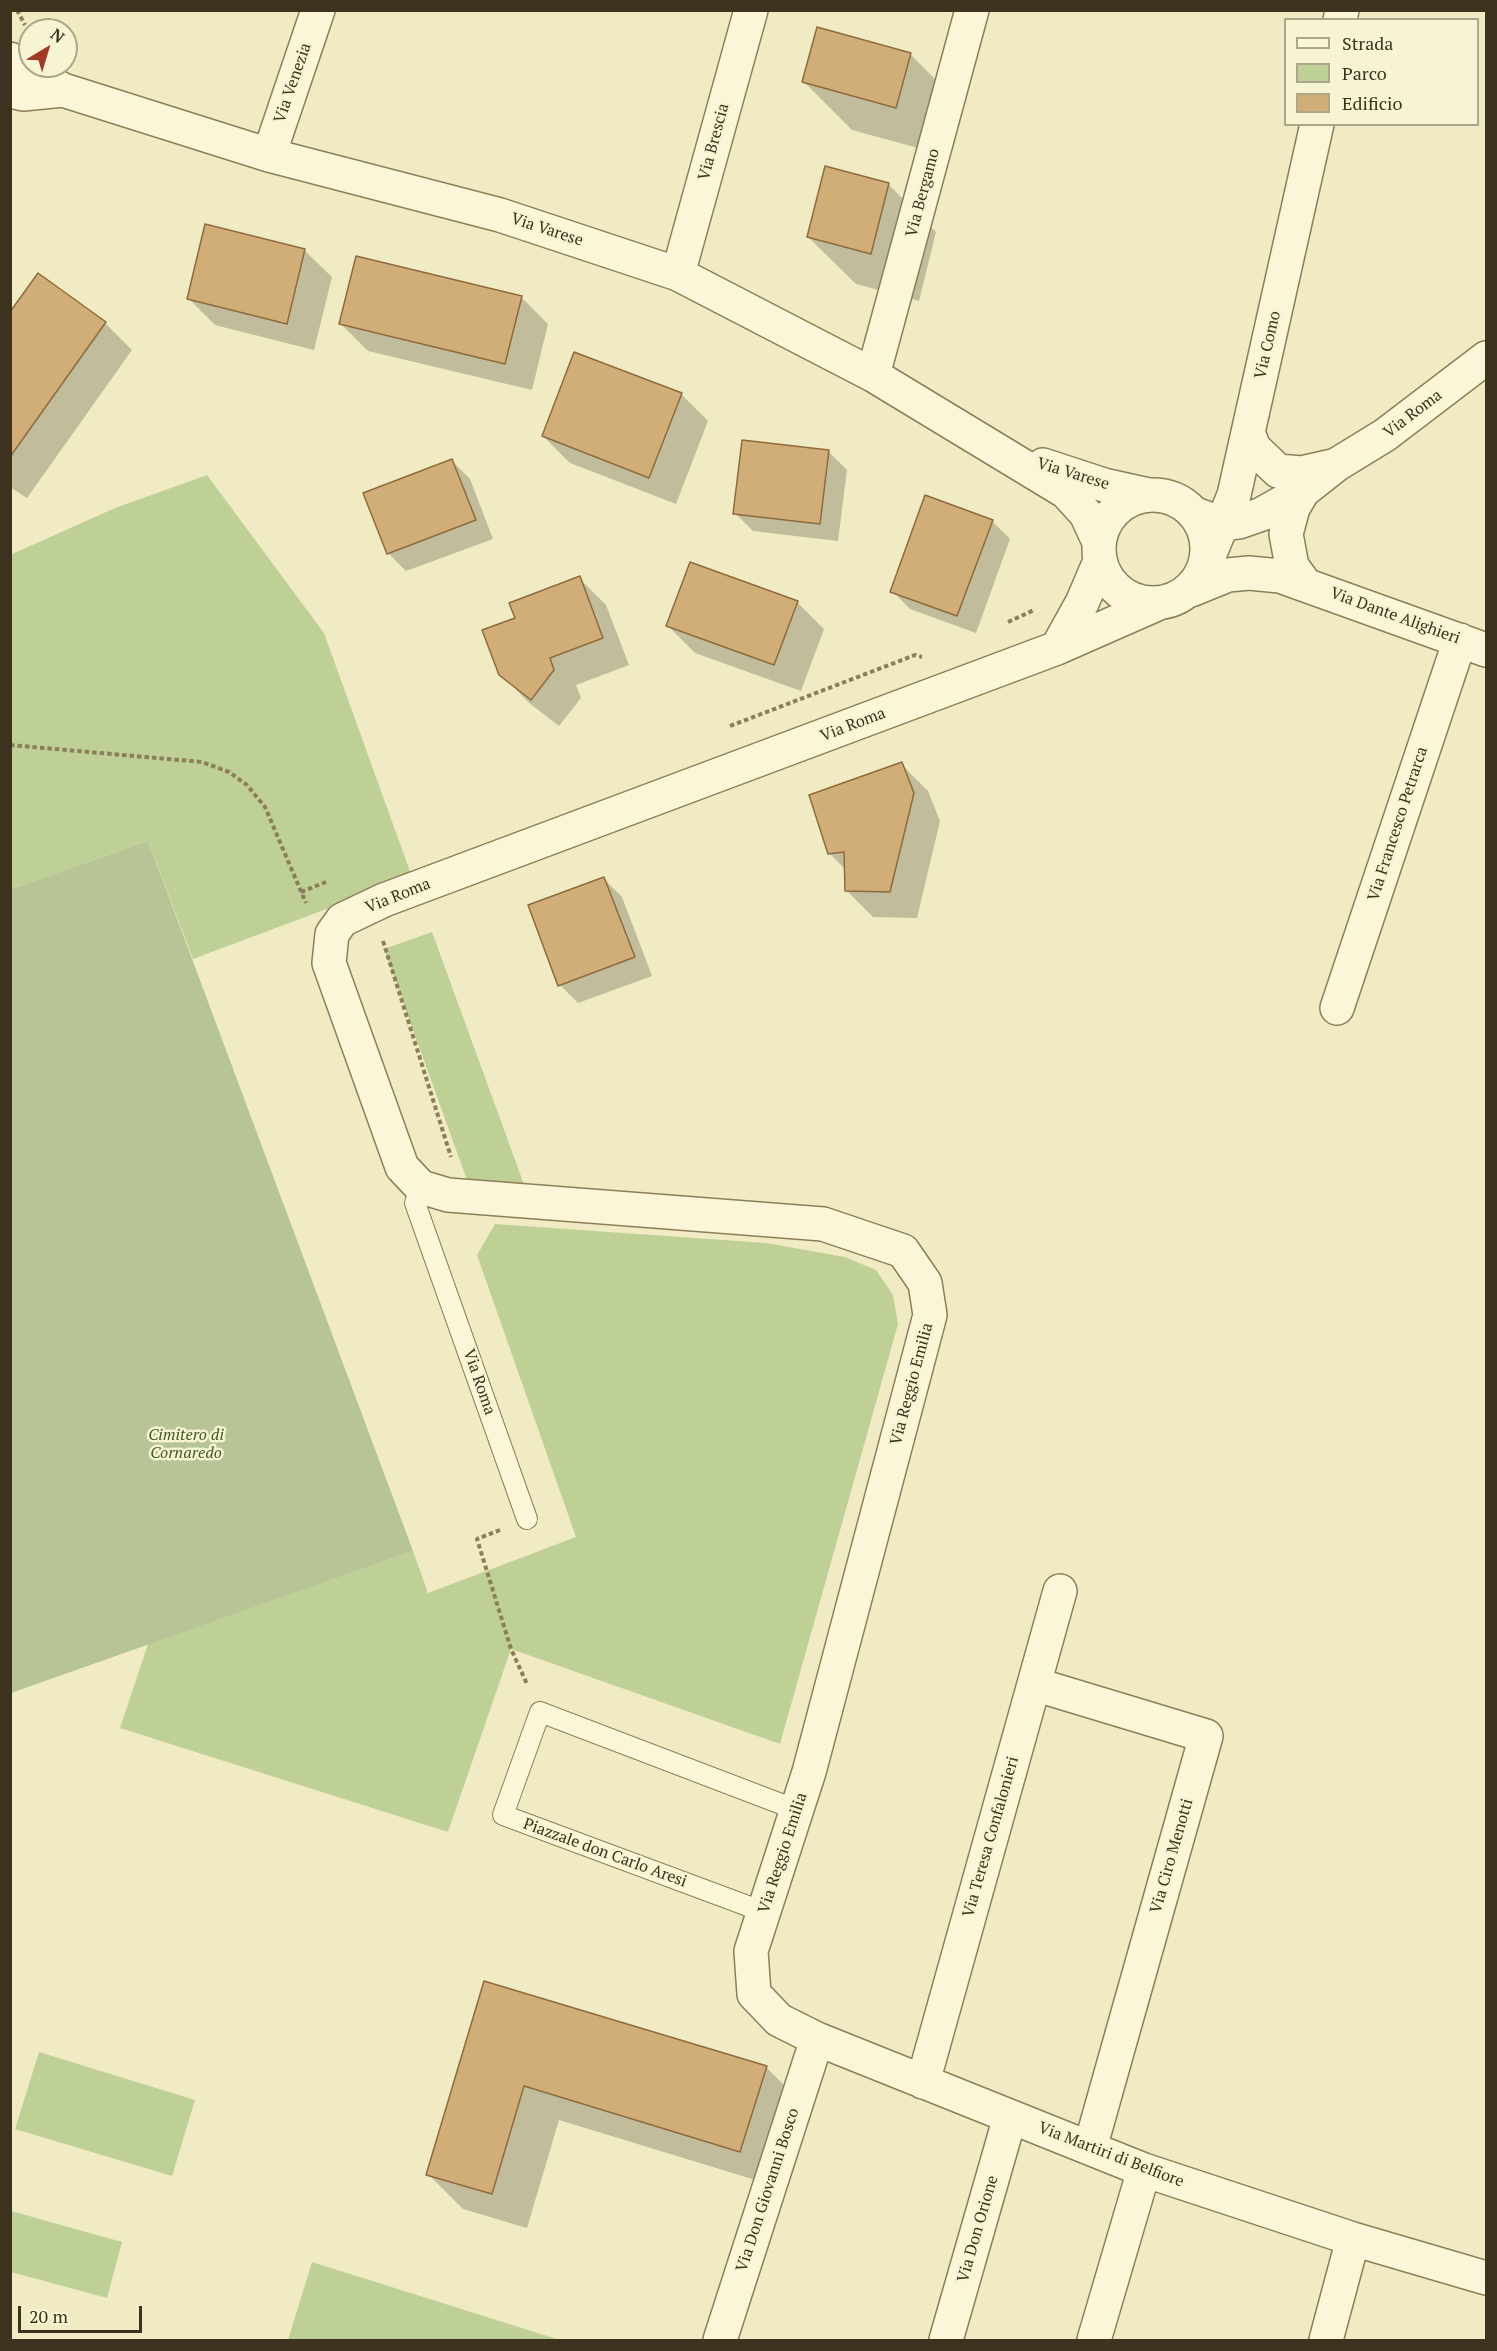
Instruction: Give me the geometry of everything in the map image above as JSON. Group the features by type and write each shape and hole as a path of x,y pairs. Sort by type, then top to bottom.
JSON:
{"street":[{"name":"Via Venezia","path":"268,155 318,10"},
{"name":"Via Brescia","path":"678,274 751,10"},
{"name":"Via Bergamo","path":"873,375 972,10"},
{"name":"Via Varese","path":"10,58 63,90 268,155 500,215 678,274 873,375 1066,492 1086,514 1100,552"},
{"name":"Via Varese","path":"10,91 22,94 63,90"},
{"name":"Via Como","path":"1191,590 1201,577 1207,561 1209,519 1234,495 1317,126"},
{"name":"Via Roma","path":"1209,519 1251,519 1303,491 1336,465 1385,435 1486,358"},
{"name":"Via Roma","path":"1248,432 1254,448 1278,471 1301,473 1336,465"},
{"name":"Via Varese","path":"999,451 1104,485 1149,495"},
{"path":"1303,491 1293,508 1286,534 1287,554 1304,583"},
{"path":"1057,648 1082,603 1100,552 1104,525 1116,510 1131,500 1149,495 1166,496 1209,519"},
{"path":"1100,552 1105,575 1116,590 1142,603 1157,604 1175,599 1191,590"},
{"name":"Via Dante Alighieri","path":"1191,590 1228,576 1267,573 1304,583 1473,645"},
{"name":"Via Roma","path":"331,940 342,920 372,906 1057,648 1157,604"},
{"name":"Via Francesco Petrarca","path":"1337,1008 1473,645"},
{"path":"331,940 329,963 402,1167 420,1187"},
{"name":"Via Reggio Emilia","path":"420,1187 436,1194 823,1224 903,1251 925,1283 930,1315 797,1810 751,1951 754,1994"},
{"name":"Via Teresa Confalonieri","path":"923,2082 1060,1591"},
{"name":"Via Ciro Menotti","path":"1034,1684 1206,1736 1090,2148"},
{"name":"Via Martiri di Belfiore","path":"754,1994 779,2020 817,2039 1144,2170 1353,2239 1486,2278"},
{"name":"Via Don Giovanni Bosco","path":"720,2340 817,2039"},
{"name":"Via Don Orione","path":"946,2340 1010,2117"},
{"path":"1094,2340 1144,2170"},
{"path":"1326,2340 1353,2239"}],"lane":[{"name":"Via Roma","path":"420,1187 415,1203 527,1519"},
{"path":"540,1712 797,1810"},
{"name":"Piazzale don Carlo Aresi","path":"540,1712 503,1815 764,1912"}],"path":[{"path":"10,745 202,762 229,772 247,785 265,807 317,928 331,940"},
{"path":"372,906 464,1196"},
{"path":"527,1519 477,1539 511,1649 540,1712"}],"green space":[{"path":"207,475 324,633 412,877 193,959 148,841 11,889 10,555 115,508"},
{"name":"Cimitero di Cornaredo","path":"148,841 413,1551 11,1693 11,889"},
{"path":"432,932 526,1190 468,1183 384,949"},
{"path":"495,1224 766,1243 845,1257 876,1270 893,1295 898,1324 780,1744 511,1649 448,1832 120,1728 148,1644 413,1551 428,1593 576,1537 477,1255"},
{"path":"39,2052 195,2100 172,2176 15,2129"},
{"path":"11,2211 122,2242 107,2298 11,2272"},
{"path":"312,2262 560,2340 288,2340"}],"building":[{"path":"817,27 911,53 896,108 802,82"},
{"path":"825,166 889,183 871,254 807,237"},
{"path":"205,224 305,249 287,324 187,299"},
{"path":"356,256 522,296 505,364 339,324"},
{"path":"38,273 106,322 10,457 10,312"},
{"path":"574,352 682,393 649,478 542,436"},
{"path":"742,440 829,450 820,524 733,514"},
{"path":"452,459 476,520 387,554 363,493"},
{"path":"925,495 993,520 957,616 890,592"},
{"path":"690,562 798,601 774,665 666,626"},
{"path":"580,576 603,638 550,658 554,670 531,700 499,675 482,630 515,618 509,603"},
{"path":"902,762 914,793 890,892 845,891 844,852 828,854 809,795"},
{"path":"604,877 635,957 558,986 528,905"},
{"path":"484,1981 767,2066 740,2152 524,2086 492,2194 426,2175"}]}
